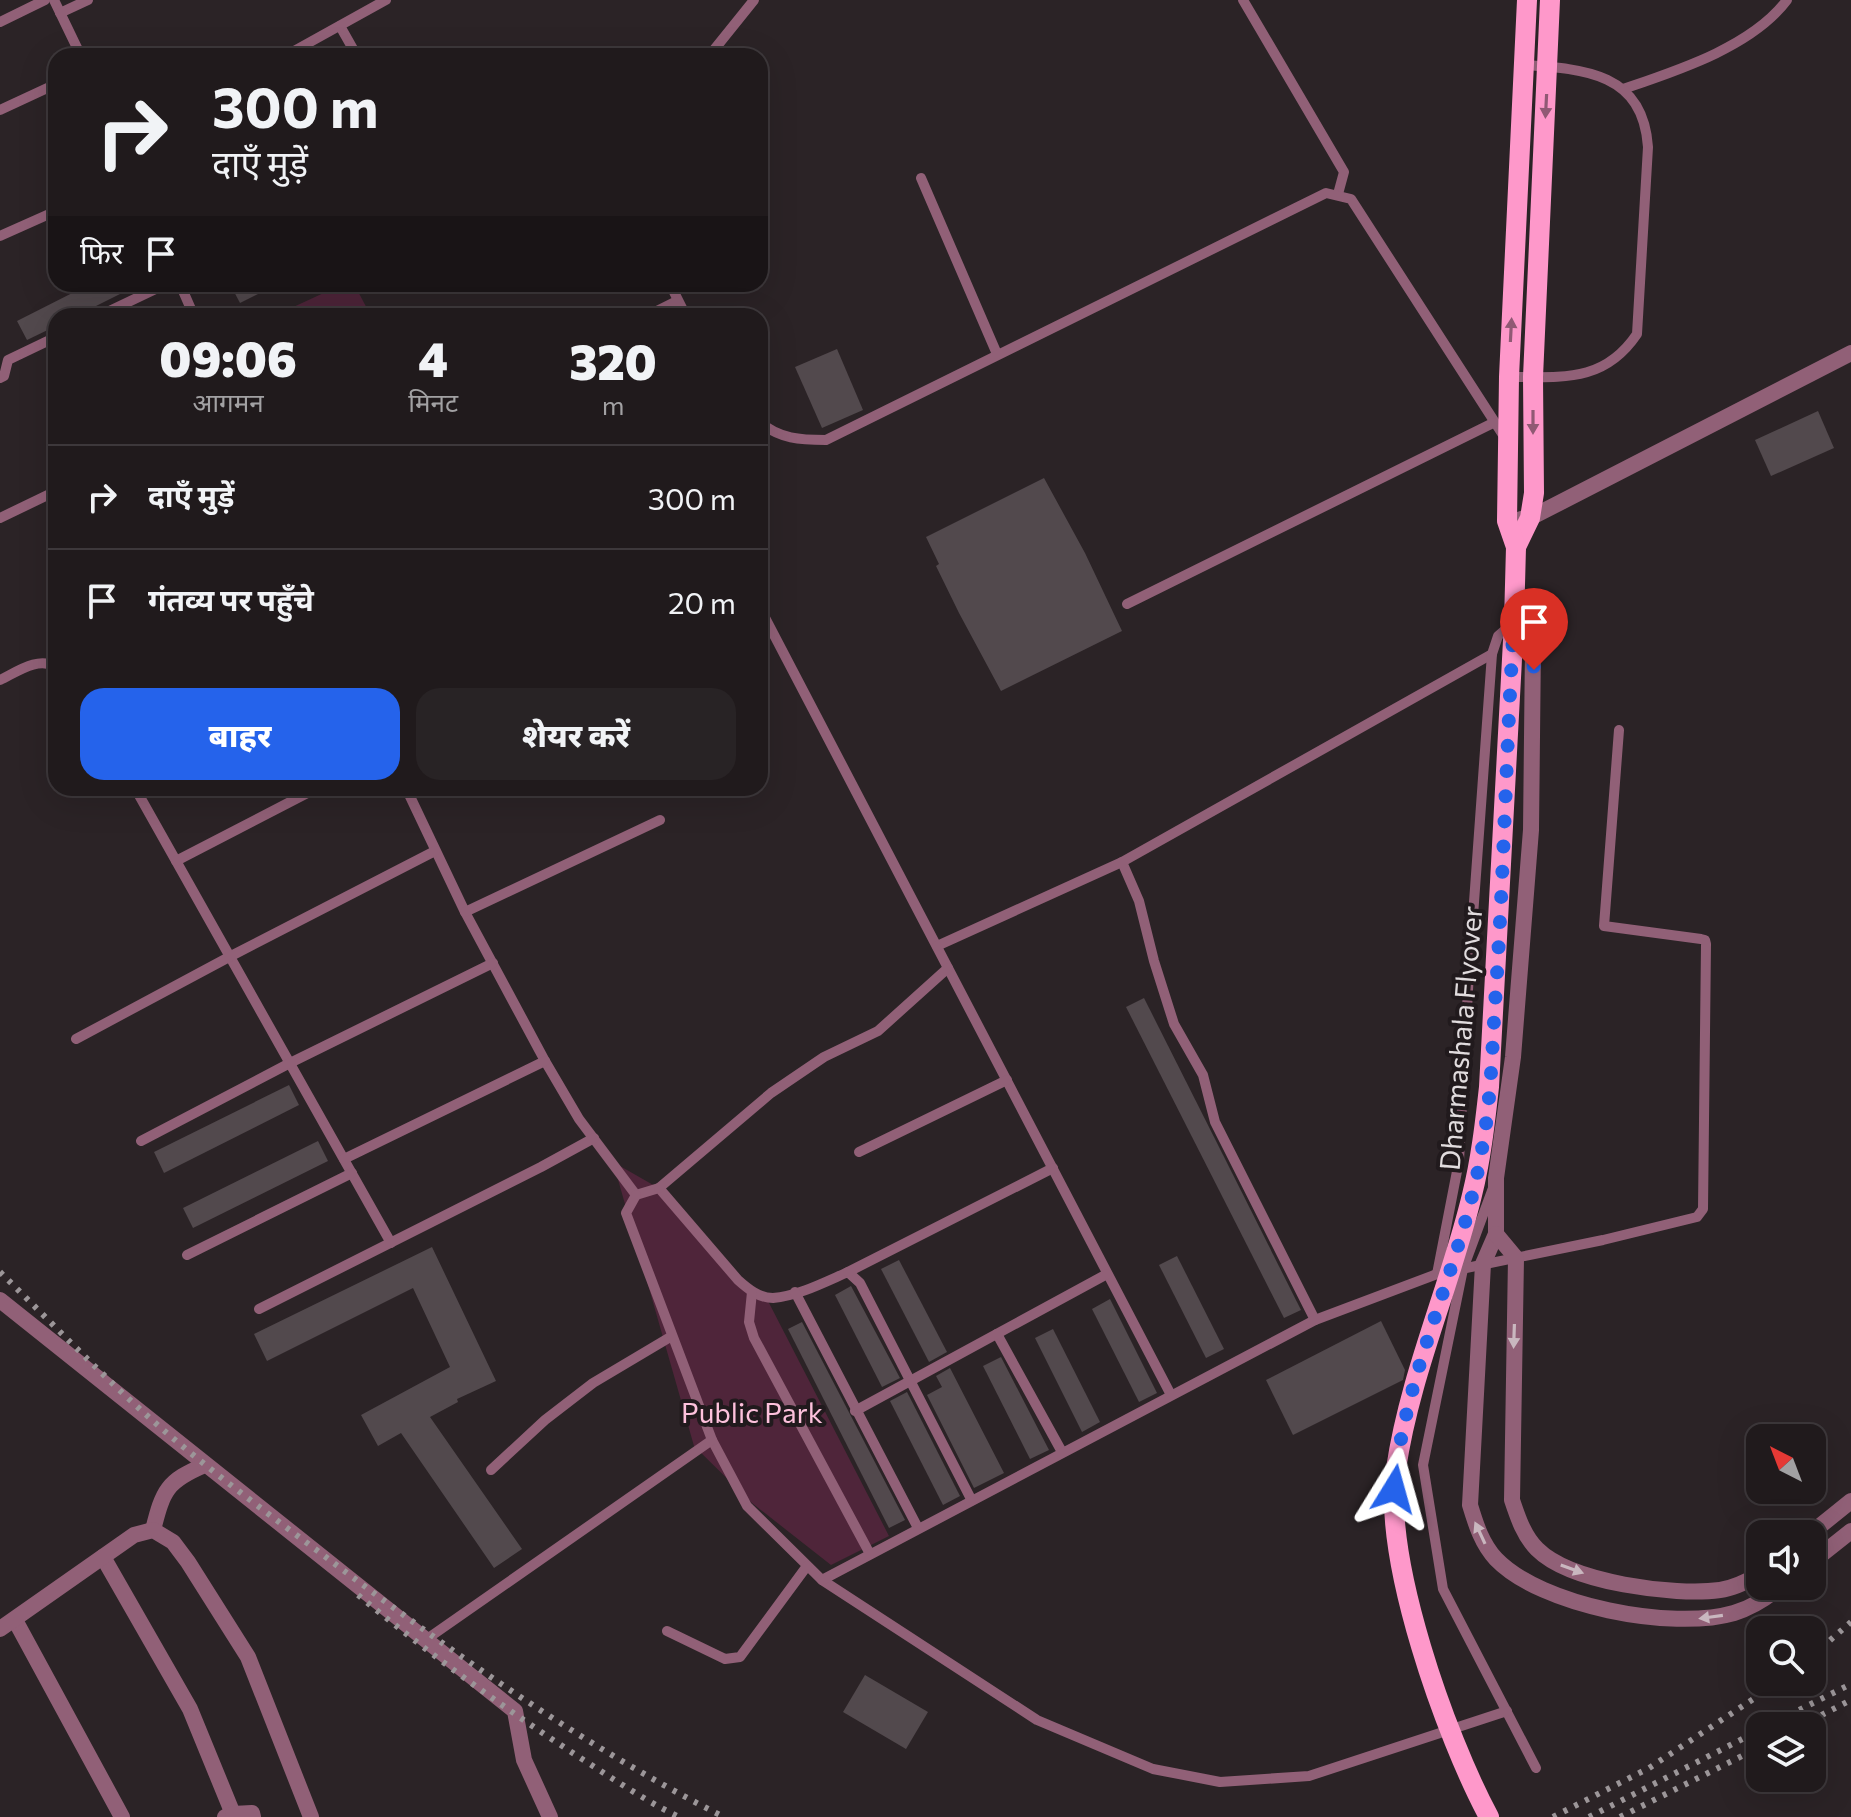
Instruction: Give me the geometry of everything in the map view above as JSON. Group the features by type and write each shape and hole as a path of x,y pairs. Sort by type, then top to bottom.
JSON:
{"main road":[{"path":"1516,547 1507,521 1509,377 1527,0"},
{"path":"1516,547 1530,518 1534,493 1533,377 1550,0"},
{"name":"Dharmashala Flyover","path":"1489,1817 1464,1766 1429,1669 1401,1566 1392,1508 1395,1470 1420,1361 1472,1196 1483,1148 1498,959 1502,656 1514,622 1516,547"}],"street":[{"path":"1507,521 1530,518 1851,353"},
{"path":"1514,622 1531,637 1533,645 1531,830 1513,1057 1496,1178 1496,1234 1483,1264 1470,1505 1478,1534 1495,1558 1517,1578 1542,1590 1608,1611 1674,1620 1736,1613 1758,1600"},
{"path":"1496,1234 1516,1258 1512,1500 1520,1524 1537,1549 1563,1567 1626,1585 1722,1590 1746,1581"},
{"path":"0,1300 515,1711 524,1760 550,1817"},
{"path":"153,1530 164,1496 177,1477 205,1465"},
{"path":"1826,1521 1851,1501"},
{"path":"0,1629 134,1535 153,1530 173,1542 248,1657 311,1817"},
{"path":"1826,1551 1851,1531"},
{"path":"103,1557 190,1709 229,1816 252,1813 253,1817"},
{"path":"15,1620 122,1817"}],"lane":[{"path":"0,22 45,0"},
{"path":"54,0 77,48"},
{"path":"60,13 88,0"},
{"path":"300,48 386,0"},
{"path":"715,48 754,0"},
{"path":"1243,0 1344,172 1338,194"},
{"path":"1623,89 1691,67 1759,28 1787,0"},
{"path":"340,26 352,48"},
{"path":"1509,377 1580,375 1598,370 1626,349 1637,334 1648,147 1646,126 1637,106 1623,89 1590,71 1525,65"},
{"path":"0,110 48,88"},
{"path":"921,178 997,354"},
{"path":"768,429 801,440 826,440 1326,193 1351,199 1508,442"},
{"path":"0,236 48,215"},
{"path":"116,308 149,292"},
{"path":"673,292 681,308"},
{"path":"663,308 677,301"},
{"path":"0,378 4,376 8,360 48,341"},
{"path":"1127,604 1493,423"},
{"path":"0,518 48,495"},
{"path":"768,623 1171,1395"},
{"path":"937,946 1122,862 1502,656"},
{"path":"1437,1274 1459,1161 1469,971 1502,656"},
{"path":"0,680 35,663 48,663"},
{"path":"822,1580 1315,1320 1437,1274 1697,1217 1703,1209 1705,940 1607,928 1603,923 1619,730"},
{"path":"139,796 391,1243"},
{"path":"176,861 302,796"},
{"path":"410,796 465,912 545,1061 579,1119 636,1195"},
{"path":"465,912 660,820"},
{"path":"76,1039 435,851"},
{"path":"1122,862 1139,901 1174,1024 1203,1075 1215,1122 1315,1320"},
{"path":"141,1141 493,963"},
{"path":"948,968 878,1031 824,1057 771,1093 659,1188 636,1195 626,1213 712,1440 747,1506 822,1580 1037,1720 1153,1769 1220,1782 1309,1776 1507,1711"},
{"path":"344,1159 545,1061"},
{"path":"859,1152 1007,1080"},
{"path":"259,1309 594,1138"},
{"path":"659,1188 738,1280 752,1292 771,1298 848,1272 1053,1168"},
{"path":"187,1255 352,1173"},
{"path":"1496,1178 1463,1269 1423,1465 1443,1589 1536,1768"},
{"path":"848,1272 860,1283 971,1499"},
{"path":"855,1411 1107,1274"},
{"path":"752,1292 749,1322 754,1338 870,1554"},
{"path":"795,1292 918,1528"},
{"path":"997,1334 1062,1452"},
{"path":"491,1470 545,1420 593,1383 672,1336"},
{"path":"424,1641 712,1440"},
{"path":"667,1631 725,1659 734,1660 740,1657 807,1566"}],"green space":[{"path":"326,292 358,292 367,308 291,308"},
{"name":"Public Park","path":"613,1162 655,1186 735,1283 768,1301 889,1536 831,1565 752,1503 694,1446"}],"building":[{"path":"74,292 124,292 92,308 48,308 48,330 27,340 17,321"},
{"path":"234,292 262,292 240,303"},
{"path":"837,349 863,410 822,428 795,367"},
{"path":"1818,411 1834,448 1771,476 1755,440"},
{"path":"1044,478 1085,553 1122,631 1001,691 936,566 939,564 926,537"},
{"path":"1144,998 1301,1310 1284,1318 1126,1007"},
{"path":"289,1085 299,1105 164,1173 154,1152"},
{"path":"318,1141 328,1161 193,1228 183,1208"},
{"path":"432,1247 496,1381 457,1399 458,1402 430,1417 522,1549 494,1568 401,1433 378,1446 361,1415 450,1367 413,1288 267,1361 254,1334"},
{"path":"1177,1256 1224,1349 1206,1358 1159,1265"},
{"path":"899,1260 947,1352 929,1362 881,1269"},
{"path":"851,1286 900,1378 882,1387 835,1295"},
{"path":"1110,1299 1157,1393 1139,1402 1092,1309"},
{"path":"1381,1321 1405,1370 1403,1380 1293,1435 1266,1380"},
{"path":"802,1322 905,1520 889,1528 788,1329"},
{"path":"1053,1329 1100,1422 1082,1432 1035,1338"},
{"path":"1001,1357 1049,1450 1030,1459 983,1366"},
{"path":"950,1368 1004,1473 974,1488 927,1395 942,1387 936,1376"},
{"path":"907,1392 960,1496 943,1505 890,1401"},
{"path":"865,1675 928,1712 906,1749 843,1712"}],"railway":[{"path":"0,1272 161,1428 297,1535 528,1702 625,1763 724,1817"},
{"path":"358,1595 438,1659 522,1719 628,1788 679,1817"},
{"path":"1826,1644 1851,1622"},
{"path":"1795,1712 1851,1684"},
{"path":"1553,1817 1649,1768 1758,1696"},
{"path":"1826,1713 1851,1700"},
{"path":"1589,1817 1746,1737"},
{"path":"1620,1817 1746,1754"}],"route":[{"path":"1394,1489 1395,1470 1420,1361 1451,1267 1483,1148 1498,959 1514,622 1531,637 1534,670"}]}
